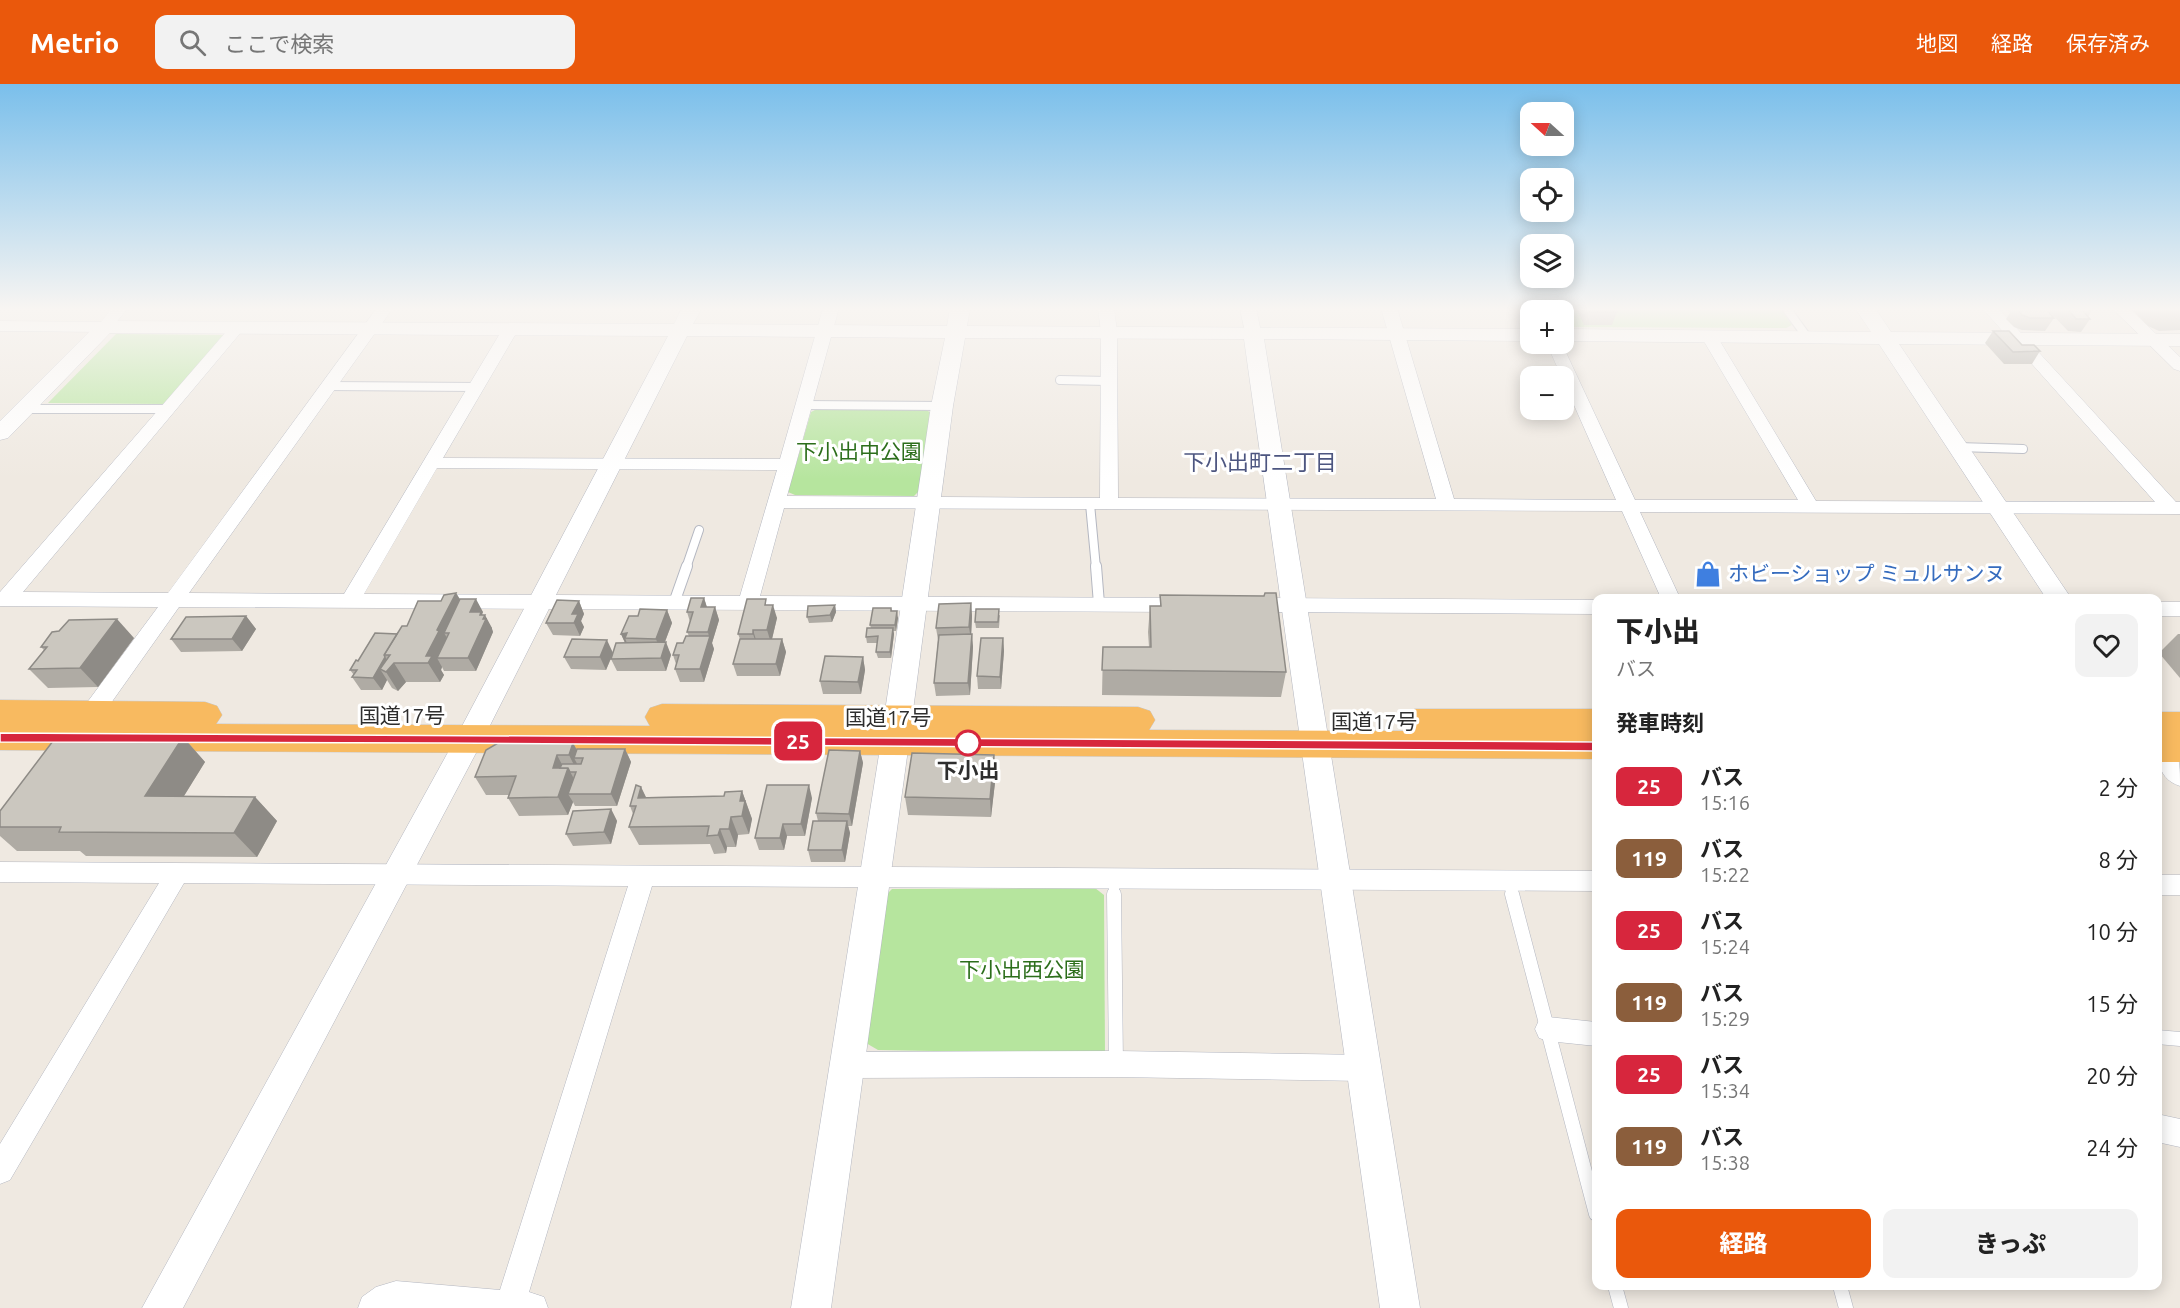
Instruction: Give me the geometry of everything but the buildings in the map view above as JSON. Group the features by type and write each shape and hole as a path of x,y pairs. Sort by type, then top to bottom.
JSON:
{"highway":[{"name":"国道17号","path":"0,713 74,737"},
{"name":"国道17号","path":"1313,733 1592,722"},
{"name":"国道17号","path":"0,737 475,727 1313,733 1592,746"}],"street":[{"path":"0,433 67,365"},
{"path":"3,599 205,365"},
{"path":"74,737 343,365"},
{"path":"350,601 490,365"},
{"path":"162,1308 398,874 662,365"},
{"path":"748,603 815,365"},
{"path":"811,1308 897,730 942,406 950,365"},
{"path":"1108,365 1109,503"},
{"path":"1258,365 1400,1308"},
{"path":"1406,365 1446,504"},
{"path":"1564,365 1668,594"},
{"path":"1726,365 1810,505"},
{"path":"1902,365 2056,594"},
{"path":"2043,365 2175,508"},
{"path":"432,462 787,465"},
{"path":"777,502 2175,508"},
{"path":"3,599 1202,605"},
{"path":"1236,605 1592,607"},
{"path":"2162,609 2180,609"},
{"path":"0,872 1592,881"},
{"path":"0,1170 178,872"},
{"path":"373,1308 387,1298 396,1296 521,1307 644,874"},
{"path":"2162,885 2180,885"},
{"path":"1548,1029 1592,1034"},
{"path":"848,1065 1116,1064 1365,1068"},
{"path":"2162,1129 2180,1133"}],"lane":[{"path":"1060,380 1108,381"},
{"path":"328,386 477,387"},
{"path":"804,405 942,406"},
{"path":"24,409 168,409"},
{"path":"1958,447 2023,448"},
{"path":"1090,504 1099,604"},
{"path":"674,603 699,530"},
{"path":"1114,878 1116,1064"},
{"path":"1508,880 1592,1199"},
{"path":"2162,1037 2180,1039"},
{"path":"1616,1290 1621,1308"},
{"path":"1841,1290 1846,1308"}],"green space":[{"path":"85,365 199,365 165,404 48,403"},
{"name":"下小出中公園","path":"817,409 925,409 931,413 919,491 914,496 795,495 788,492 811,412"},
{"name":"下小出西公園","path":"1095,888 1104,895 1105,1054 878,1050 866,1043 884,897 892,889"}],"bus line":[{"name":"25","path":"0,737 1592,746"}],"place":[{"name":"ホビーショップ ミュルサンヌ","path":"1708,574"},
{"name":"下小出","path":"968,743"}],"district":[{"name":"下小出町二丁目","path":"1260,462"}]}
